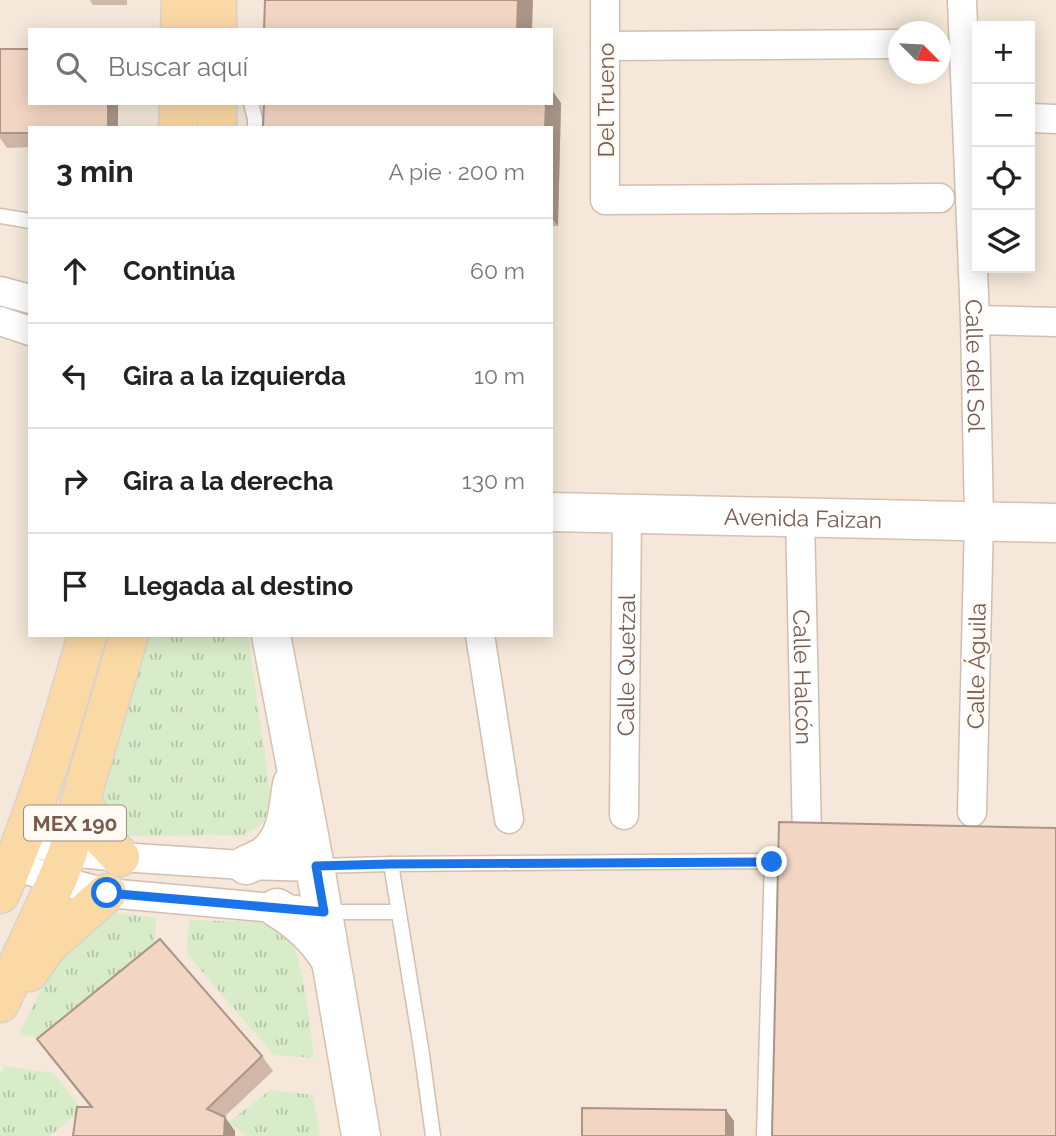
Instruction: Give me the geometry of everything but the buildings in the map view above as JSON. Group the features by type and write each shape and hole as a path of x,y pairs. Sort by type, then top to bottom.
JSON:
{"main road":[{"path":"180,28 181,0"},
{"path":"217,0 217,28"},
{"path":"178,126 179,105"},
{"path":"217,105 217,126"},
{"name":"Avenida Faizan","path":"553,512 1056,523"},
{"name":"MEX 190","path":"12,866 65,713 86,637"},
{"name":"MEX 190","path":"0,1003 62,866 128,637"},
{"path":"271,637 316,866 362,1136"},
{"path":"246,865 267,854 280,838 286,821 295,761"},
{"path":"81,799 97,832 120,857"},
{"path":"0,1014 47,946 107,893"},
{"path":"277,908 309,931 330,959"}],"street":[{"name":"Del Trueno","path":"606,0 605,200 940,198"},
{"name":"Calle del Sol","path":"962,0 972,117"},
{"path":"605,46 888,44"},
{"path":"1035,118 1056,118"},
{"name":"Calle del Sol","path":"972,147 979,520"},
{"path":"0,292 28,299"},
{"path":"0,292 11,325"},
{"path":"975,320 1056,322"},
{"name":"Calle Quetzal","path":"624,815 627,513"},
{"name":"Calle Halcón","path":"800,516 807,837"},
{"name":"Calle Águila","path":"972,812 979,520"},
{"path":"480,637 509,819"},
{"path":"12,866 62,866 120,857 246,865 316,866"},
{"path":"62,866 107,893 324,912"}],"lane":[{"path":"252,105 255,126"},
{"path":"0,216 28,222"},
{"path":"316,866 772,862 764,1136"},
{"path":"391,864 433,1136"},
{"path":"324,912 398,912"}],"shaded area":[{"path":"0,0 1056,0 1056,1136 0,1136"}],"green space":[{"path":"140,637 248,637 271,798 264,823 243,835 126,836 90,802"},
{"path":"103,911 156,918 154,952 52,1040 19,1034 58,955"},
{"path":"189,920 257,922 287,935 293,943 302,974 314,1058 274,1055 187,954"},
{"path":"5,1066 53,1073 82,1109 50,1136 0,1136 0,1074"},
{"path":"270,1090 313,1095 320,1136 246,1136 229,1122"}],"route":[{"path":"107,893 324,912 316,866 772,862"}]}
